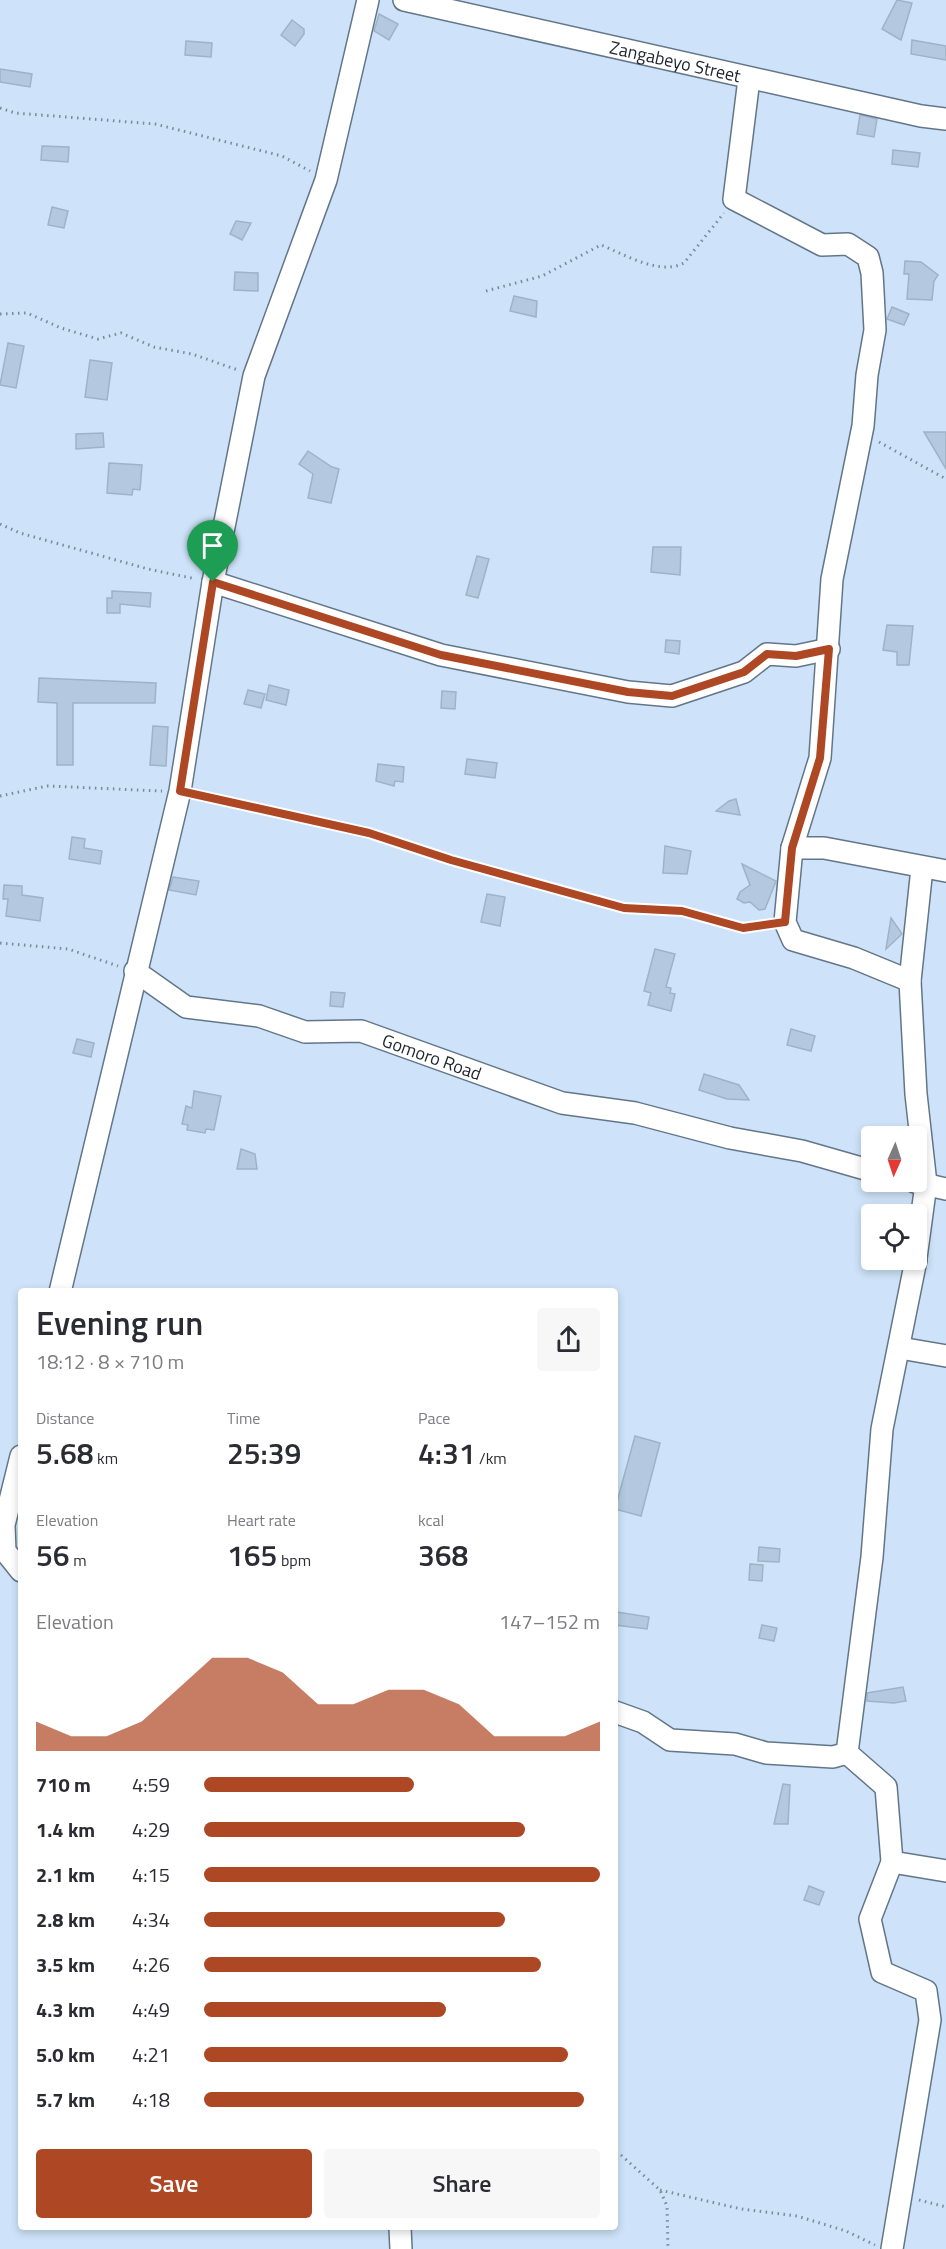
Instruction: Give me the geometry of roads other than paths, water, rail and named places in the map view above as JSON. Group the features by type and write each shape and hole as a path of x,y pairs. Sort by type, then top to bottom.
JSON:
{"street":[{"path":"61,1288 135,971 180,791 213,582 254,376 326,180 368,0"},
{"name":"Zangabeyo Street","path":"404,0 749,79 921,116 946,119"},
{"path":"749,79 734,199 822,245 848,244 868,257 872,273 875,330 867,375 863,426 832,579 820,758 792,848 785,922 793,940 845,955 910,981"},
{"path":"213,582 441,655 628,692 672,696 744,672 767,654 796,656 829,649"},
{"path":"792,848 825,848 946,871"},
{"path":"922,868 910,981 916,1094 929,1185 926,1204"},
{"name":"Gomoro Road","path":"135,971 186,1007 259,1016 305,1032 362,1031 562,1102 635,1113 730,1138 802,1151 861,1168"},
{"path":"847,1753 872,1557 882,1429 914,1270"},
{"path":"900,1348 946,1356"},
{"path":"18,1468 4,1525 5,1551 18,1567"},
{"path":"618,1713 643,1722 670,1740 735,1744 766,1753 833,1757 847,1753"},
{"path":"847,1753 886,1787 892,1862 870,1919 882,1972 926,1991 930,2020 892,2249"},
{"path":"892,1862 946,1871"},
{"path":"400,2230 401,2249"}]}
